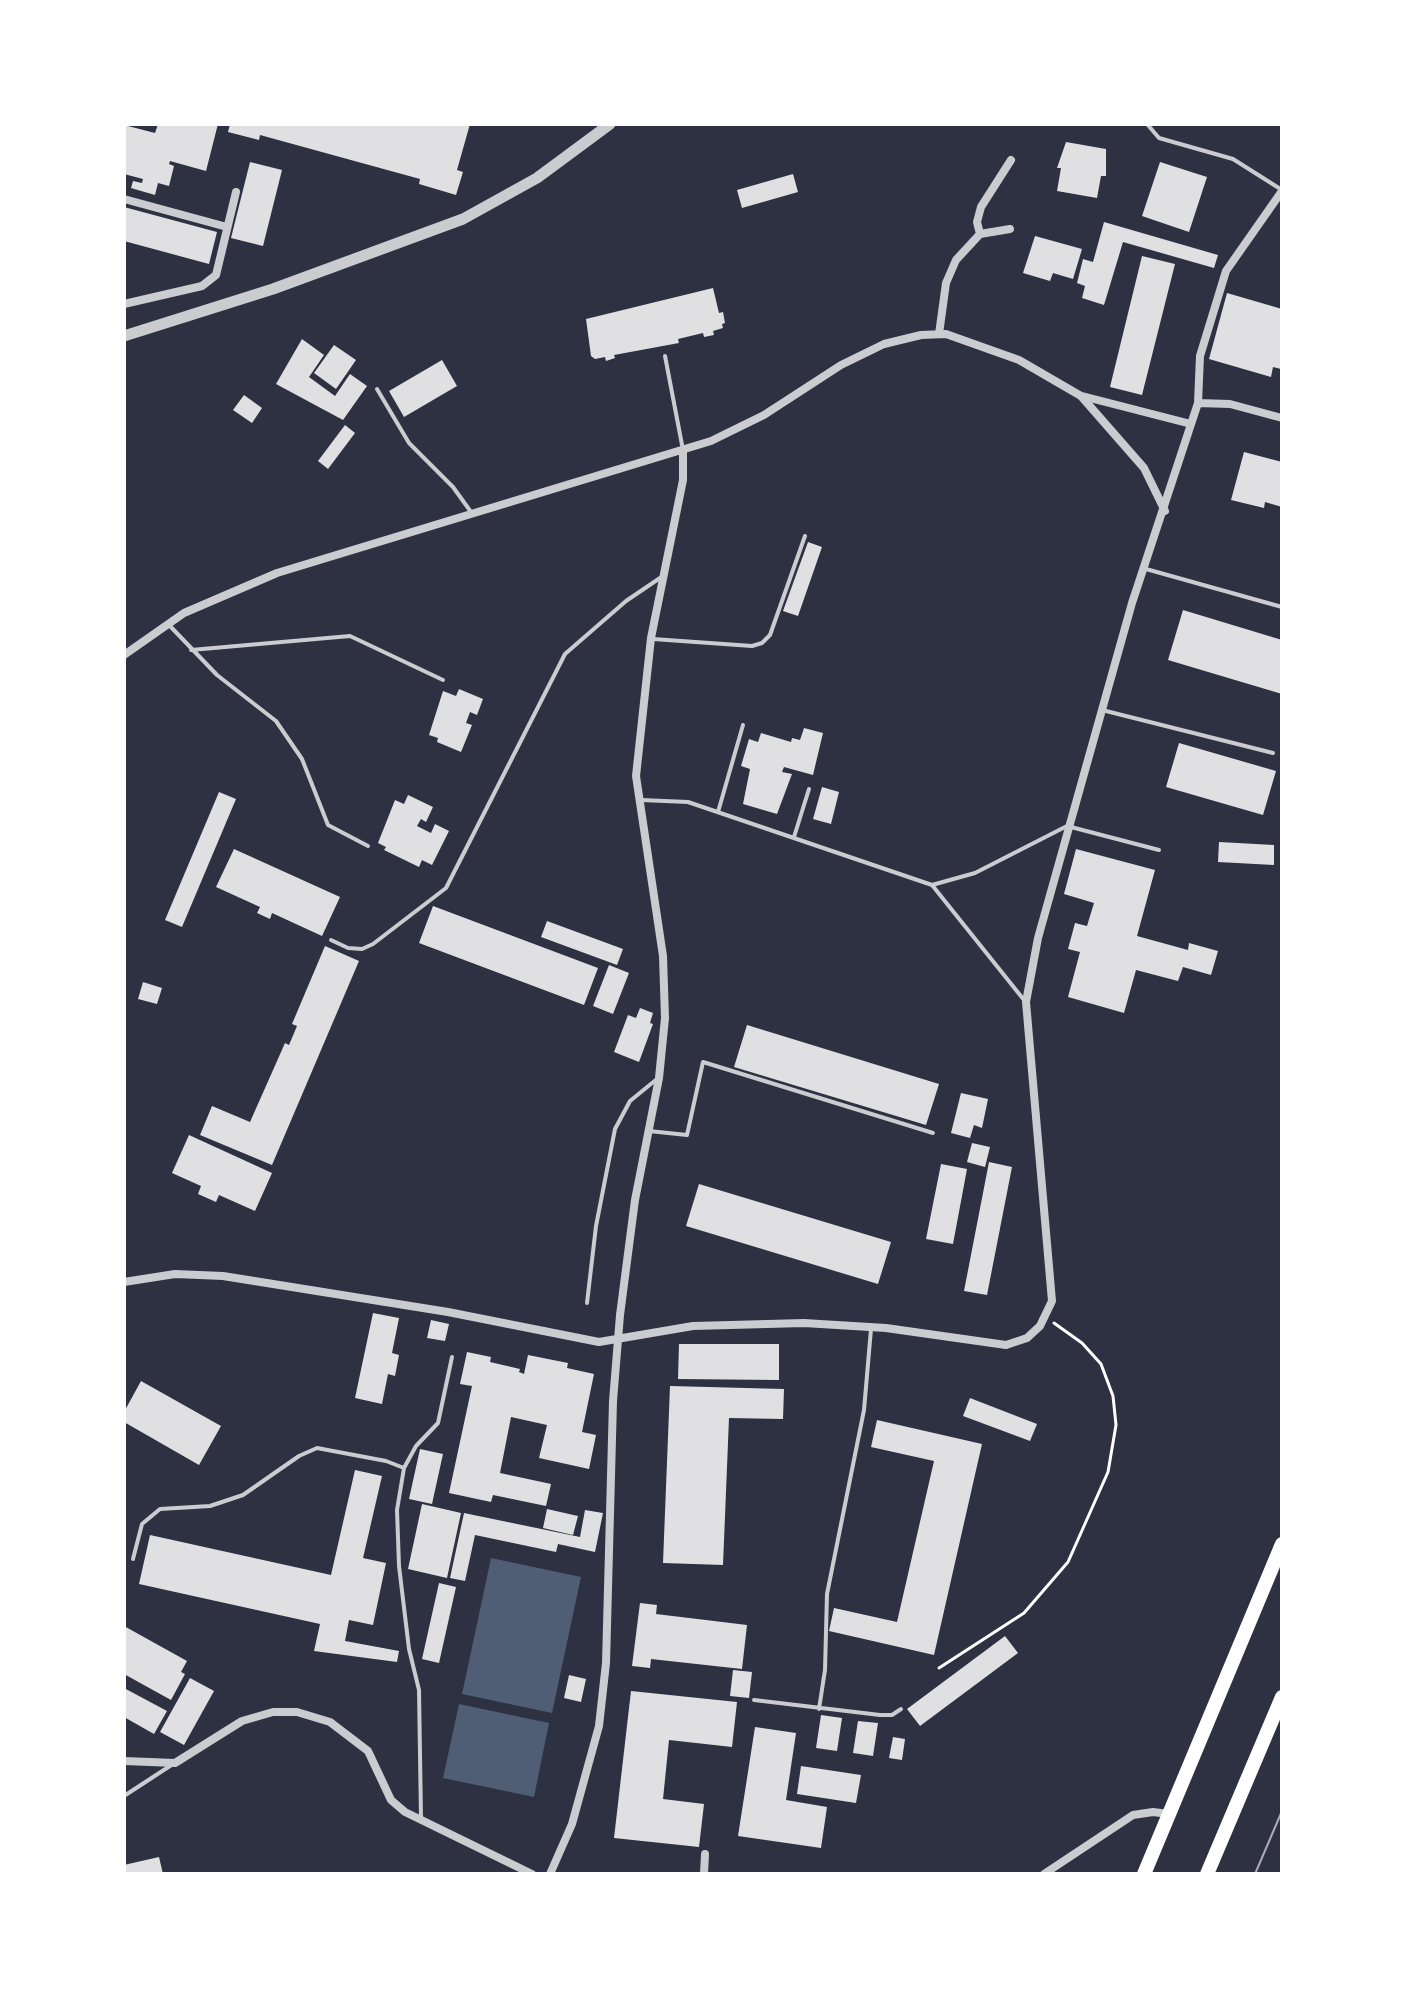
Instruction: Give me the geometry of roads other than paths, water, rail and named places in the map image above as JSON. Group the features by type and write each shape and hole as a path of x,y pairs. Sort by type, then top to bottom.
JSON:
{"highway":[{"path":"1144,1874 1282,1544"},
{"path":"1207,1874 1282,1697"}],"street":[{"path":"124,336 273,289 463,219 537,178 610,124"},
{"path":"980,234 977,222 981,207 1011,160"},
{"path":"124,1282 175,1274 223,1276 448,1312 599,1342 693,1326 804,1323 871,1327 1006,1345 1027,1338 1045,1316 1052,1301 1026,1002 1067,826 1143,568 1165,512 1198,403 1200,356 1226,271 1282,191"},
{"path":"124,304 202,286 216,275 236,192"},
{"path":"124,199 227,227"},
{"path":"939,334 946,283 956,260 980,234 1010,229"},
{"path":"124,655 167,624 277,573 711,441 764,415 841,365 884,344 921,335 939,334 1019,360 1081,396 1191,424"},
{"path":"1081,396 1144,468 1165,512"},
{"path":"1198,403 1230,404 1282,418"},
{"path":"550,1874 572,1824 599,1726 606,1663 613,1401 635,1200 659,1078 665,1018 663,956 636,776 651,638 683,480 683,450"},
{"path":"124,1761 175,1763 242,1721 273,1712 297,1712 330,1722 351,1735 368,1751 391,1800 421,1820 532,1874"},
{"path":"1044,1874 1133,1815 1153,1812 1169,1814"},
{"path":"704,1874 705,1854"}],"lane":[{"path":"1147,124 1159,138 1233,159 1282,191"},
{"path":"665,356 683,450"},
{"path":"377,389 409,443 453,487 471,512"},
{"path":"651,638 752,646 762,643 770,635 805,536"},
{"path":"1143,568 1282,607"},
{"path":"331,940 348,948 362,949 373,944 446,888 565,654 626,601 662,577"},
{"path":"167,624 191,650 286,733 302,759 328,825 368,846"},
{"path":"191,650 350,636 443,680"},
{"path":"1102,710 1273,753"},
{"path":"718,812 743,725"},
{"path":"794,837 809,789"},
{"path":"638,800 677,800 932,885 1026,1002"},
{"path":"932,885 975,873 1067,826 1159,850"},
{"path":"649,1131 687,1135 703,1062 933,1133"},
{"path":"587,1303 596,1226 615,1129 630,1101 659,1078"},
{"path":"819,1709 825,1670 827,1594 864,1410 871,1327"},
{"path":"421,1820 419,1690 409,1649 399,1566 397,1510 404,1468 416,1446 438,1423 452,1357"},
{"path":"133,1559 142,1524 160,1509 210,1506 243,1495 299,1456 317,1448 386,1461 404,1468"},
{"path":"754,1700 880,1715 892,1715 901,1709"},
{"path":"124,1796 175,1763"}],"water":[{"path":"491,1558 581,1577 552,1713 462,1694"},
{"path":"459,1704 549,1723 534,1797 443,1778"}],"tram line":[{"path":"1255,1874 1282,1811"}]}
